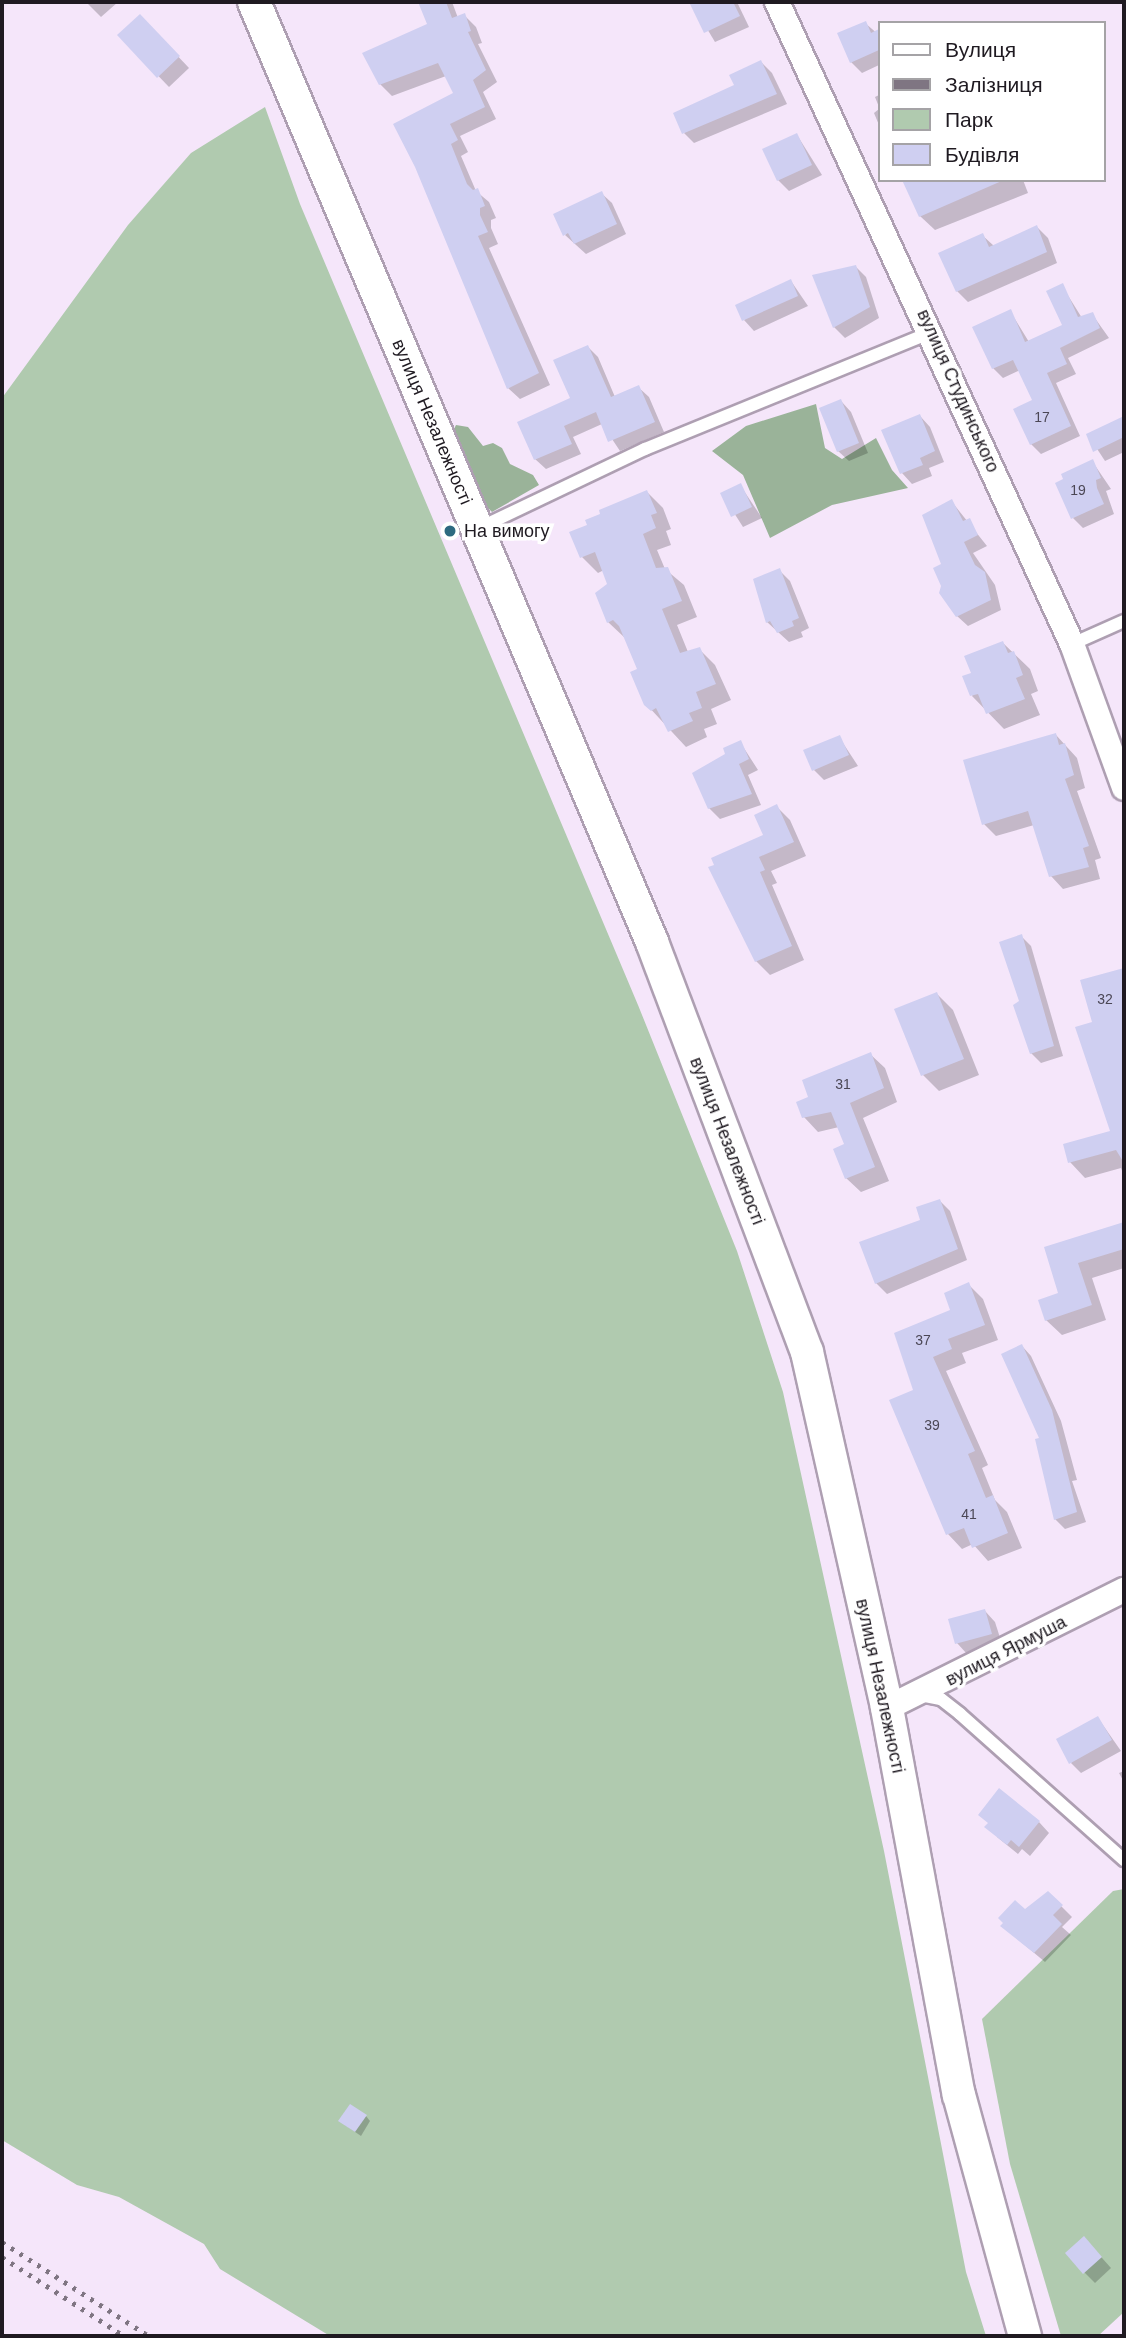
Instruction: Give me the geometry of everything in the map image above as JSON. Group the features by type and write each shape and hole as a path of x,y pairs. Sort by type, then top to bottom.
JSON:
{"street":[{"name":"вулиця Незалежності","path":"254,2 652,942 807,1353 887,1708 959,2095 1025,2336"},
{"name":"вулиця Студинського","path":"776,2 932,332 1072,644 1124,788"},
{"name":"вулиця Ярмуша","path":"887,1708 920,1695 1124,1590"}],"lane":[{"path":"477,529 645,449 932,332"},
{"path":"1072,644 1124,621"},
{"path":"920,1695 941,1699 960,1714 1124,1860"}],"green space":[{"path":"265,107 300,204 638,1005 737,1251 783,1392 884,1851 966,2272 986,2336 330,2336 220,2269 204,2244 119,2197 77,2185 2,2140 2,398 128,225 191,153"},
{"path":"816,404 825,448 842,459 876,438 892,470 908,488 832,505 770,538 743,475 712,451 746,426"},
{"path":"456,425 468,427 483,446 493,443 502,448 510,464 533,475 539,485 492,512 481,501 452,433"},
{"path":"1124,1889 1124,2312 1098,2336 1061,2336 1010,2164 982,2019 1113,1891"}],"building":[{"path":"418,2 446,2 452,18 465,13 471,31 468,32 486,70 473,80 485,107 450,124 458,140 451,144 467,184 473,190 478,188 485,206 480,208 480,215 488,232 478,236 539,373 507,389 415,167 393,124 453,93 438,63 379,85 362,53 427,24"},
{"path":"689,2 733,2 740,16 704,33"},
{"path":"140,14 180,56 157,78 117,35"},
{"path":"866,21 871,33 878,30 878,50 850,63 837,33"},
{"path":"761,60 777,94 682,134 673,113 734,85 729,75"},
{"path":"797,133 812,165 777,181 762,149"},
{"path":"903,182 999,182 919,217"},
{"path":"602,191 617,224 574,244 568,233 563,236 553,214"},
{"path":"1037,225 1047,252 956,292 938,253 983,233 989,247"},
{"path":"856,265 870,307 833,328 812,275"},
{"path":"791,279 798,296 742,321 735,305"},
{"path":"1063,283 1078,317 1093,312 1100,328 1060,348 1067,364 1047,373 1071,426 1030,445 1013,409 1032,400 1013,360 992,369 972,327 1011,309 1025,342 1062,325 1046,291"},
{"path":"588,345 611,397 639,385 655,422 608,442 596,412 564,426 572,444 534,460 517,422 570,398 553,360"},
{"path":"841,399 859,443 837,452 819,408"},
{"path":"920,414 935,451 920,458 923,465 900,474 881,430"},
{"path":"1124,416 1124,437 1093,452 1086,434"},
{"path":"1093,459 1101,478 1096,480 1104,504 1071,519 1055,483 1063,479 1061,474"},
{"path":"741,483 752,507 731,517 720,493"},
{"path":"647,490 657,513 651,515 656,528 643,534 656,568 668,567 682,601 662,609 680,653 700,647 716,684 696,692 702,708 689,713 693,721 668,732 656,708 651,711 644,705 630,672 637,669 619,626 613,620 607,623 595,593 607,584 595,552 580,558 569,532 587,525 585,520 600,514 599,510"},
{"path":"952,499 963,521 970,518 978,535 964,542 975,565 985,572 991,600 956,617 939,593 941,586 933,568 941,564 922,515"},
{"path":"780,568 799,618 792,621 794,626 777,633 770,621 766,623 753,579"},
{"path":"1003,641 1008,653 1014,651 1023,675 1016,678 1025,699 986,714 978,694 970,696 962,676 971,673 964,656"},
{"path":"1056,733 1059,745 1065,743 1074,775 1065,779 1089,846 1083,848 1089,867 1049,877 1028,811 982,825 963,760"},
{"path":"840,735 849,755 812,771 803,750"},
{"path":"741,740 749,759 739,764 752,794 708,809 692,773 725,754 723,748"},
{"path":"777,804 794,842 759,857 765,870 760,872 792,946 755,962 708,867 714,865 711,858 763,835 754,815"},
{"path":"1022,934 1054,1046 1030,1054 1013,1005 1019,1001 999,942"},
{"path":"1124,968 1124,1163 1116,1150 1068,1163 1063,1144 1110,1131 1075,1027 1092,1022 1080,980"},
{"path":"937,992 964,1059 921,1076 894,1009"},
{"path":"871,1052 884,1088 850,1103 875,1167 845,1179 833,1149 844,1144 831,1112 802,1118 796,1102 808,1097 802,1080"},
{"path":"940,1199 958,1249 875,1284 859,1242 920,1220 916,1207"},
{"path":"1124,1222 1124,1249 1078,1263 1092,1305 1045,1321 1038,1300 1058,1293 1044,1247"},
{"path":"969,1282 985,1325 948,1339 952,1349 933,1357 975,1451 968,1454 986,1498 993,1495 1008,1533 972,1548 964,1528 946,1535 889,1400 913,1390 894,1333 950,1310 944,1293"},
{"path":"1022,1344 1052,1410 1077,1512 1054,1520 1035,1439 1039,1438 1001,1354"},
{"path":"985,1609 992,1634 955,1644 948,1619"},
{"path":"1098,1716 1112,1740 1069,1764 1056,1739"},
{"path":"999,1788 1040,1821 1019,1847 1011,1840 1007,1845 984,1827 988,1823 978,1815"},
{"path":"1048,1891 1063,1905 1053,1915 1062,1924 1034,1953 1000,1926 1003,1923 998,1918 1015,1900 1025,1909"},
{"path":"350,2104 367,2115 355,2132 338,2121"},
{"path":"1084,2236 1102,2257 1083,2274 1065,2253"}],"railway":[{"path":"2,2242 149,2336"},
{"path":"2,2257 124,2336"}],"place":[{"name":"На вимогу","path":"450,531"}]}
